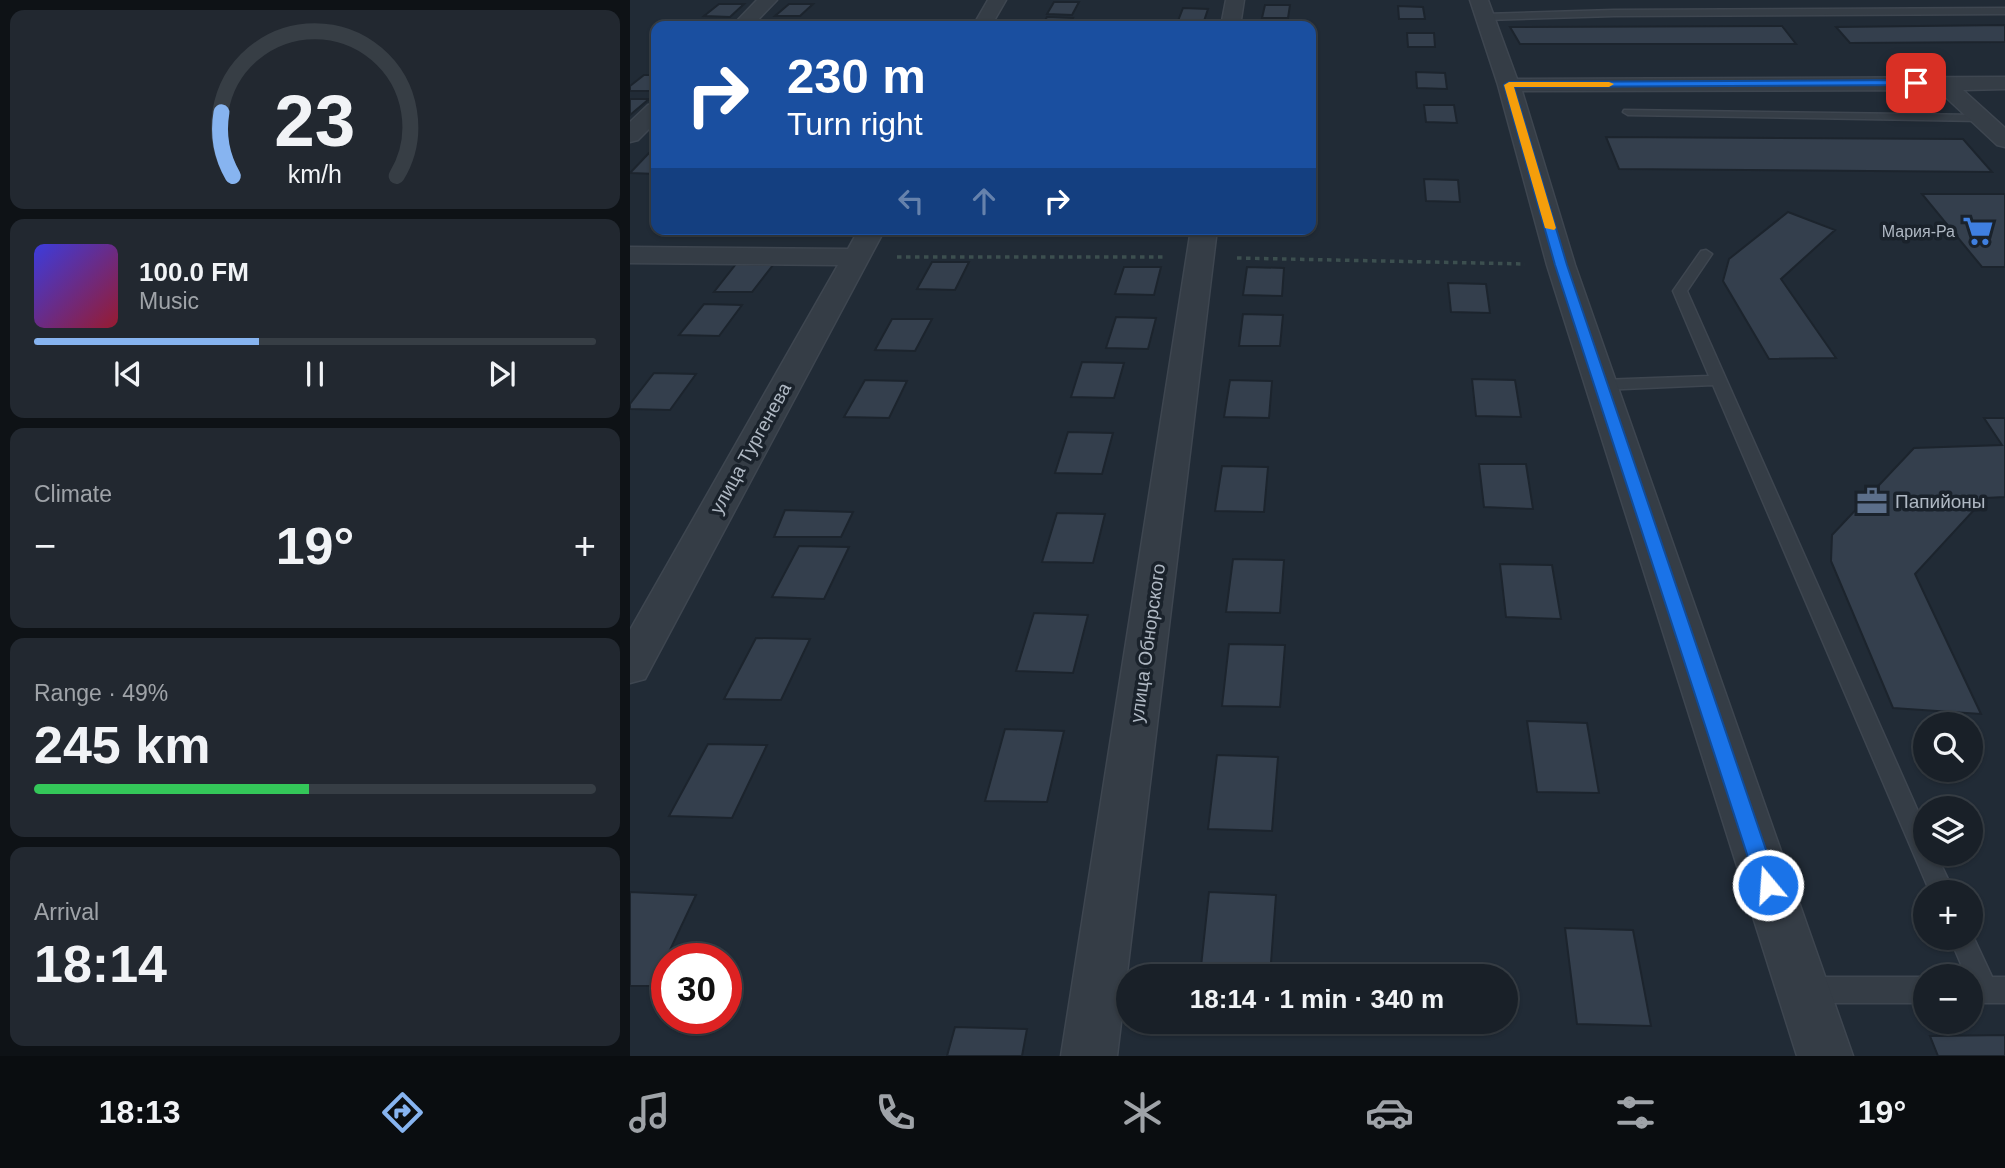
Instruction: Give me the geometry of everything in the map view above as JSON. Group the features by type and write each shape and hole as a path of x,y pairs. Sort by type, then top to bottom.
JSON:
{"street":[{"path":"746,21 768,0"},
{"path":"985,21 997,0"},
{"path":"1232,21 1235,0"},
{"path":"1482,9 1509,85 1561,265 1825,1056"},
{"path":"1943,83 2005,140"},
{"path":"1509,85 2005,83"},
{"path":"630,135 651,115"},
{"name":"улица Обнорского","path":"1089,1056 1203,235"},
{"path":"630,255 864,243"},
{"name":"улица Тургенева","path":"630,667 864,243"}],"lane":[{"path":"1607,0 1614,13"},
{"path":"1745,0 1756,13"},
{"path":"1482,9 1614,13 2005,11"},
{"path":"1628,112 1981,118"},
{"path":"1706,254 1680,292 1913,827"},
{"path":"1601,386 1718,380"},
{"path":"1968,950 1987,990"},
{"path":"1803,990 1913,990"}],"building":[{"path":"1054,2 1079,2 1072,15 1047,14"},
{"path":"719,4 744,4 730,17 704,16"},
{"path":"789,4 813,4 800,16 775,16"},
{"path":"1265,5 1290,5 1288,18 1262,18"},
{"path":"1398,6 1423,7 1425,19 1399,19"},
{"path":"1183,8 1208,9 1204,21 1178,21"},
{"path":"1047,17 1073,18 1071,21 1045,21"},
{"path":"2005,25 2005,42 1850,43 1836,27"},
{"path":"1782,26 1796,44 1520,44 1510,27"},
{"path":"1407,33 1434,33 1435,47 1408,47"},
{"path":"1416,72 1445,73 1447,89 1417,88"},
{"path":"644,75 651,75 651,91 630,91 630,86"},
{"path":"630,99 649,99 630,115"},
{"path":"1424,105 1454,105 1457,123 1426,122"},
{"path":"1606,137 1963,139 1992,172 1619,169"},
{"path":"649,153 651,153 651,174 630,173"},
{"path":"1424,179 1458,180 1460,202 1426,201"},
{"name":"Мария-Ра","path":"1922,194 2005,194 2005,267 1982,267"},
{"path":"1788,212 1835,230 1781,279 1836,358 1769,359 1723,281 1729,259"},
{"path":"932,262 969,262 955,290 917,289"},
{"path":"736,264 773,265 752,292 714,292"},
{"path":"1124,267 1161,267 1154,295 1115,294"},
{"path":"1247,267 1284,268 1282,296 1243,295"},
{"path":"1448,283 1486,284 1490,313 1451,312"},
{"path":"704,304 742,305 719,336 679,335"},
{"path":"1243,314 1283,315 1280,346 1239,346"},
{"path":"1116,317 1156,318 1148,349 1106,348"},
{"path":"892,319 932,319 915,351 875,350"},
{"path":"1082,362 1124,363 1114,398 1071,397"},
{"path":"654,373 696,374 670,410 630,409 630,404"},
{"path":"1472,379 1515,380 1521,417 1476,416"},
{"path":"865,380 907,381 889,418 844,417"},
{"path":"1230,380 1272,381 1269,418 1224,417"},
{"path":"1984,418 2005,418 2005,497 1985,498 1915,574 1980,712 1893,708 1831,561 1832,535 1914,448 2002,445"},
{"path":"1068,432 1113,433 1102,474 1055,473"},
{"path":"1479,464 1526,464 1533,509 1484,507"},
{"path":"1222,466 1268,467 1264,512 1215,511"},
{"path":"785,510 853,512 841,537 774,537"},
{"path":"1057,513 1105,514 1093,563 1042,562"},
{"path":"799,546 849,547 824,599 772,597"},
{"path":"1233,559 1284,560 1280,613 1226,612"},
{"path":"1500,564 1552,565 1561,619 1506,617"},
{"path":"1034,613 1088,615 1073,673 1016,671"},
{"path":"756,638 810,639 781,700 724,699"},
{"path":"1229,644 1285,645 1280,707 1222,706"},
{"path":"1527,721 1587,723 1599,793 1537,792"},
{"path":"1005,729 1064,731 1047,802 985,801"},
{"path":"708,744 767,745 732,818 669,816"},
{"path":"1217,755 1278,757 1272,831 1208,829"},
{"path":"630,892 696,895 673,943 651,943 651,986 630,986"},
{"path":"1209,892 1276,895 1271,964 1201,964"},
{"path":"1565,928 1633,930 1651,1026 1577,1024"},
{"path":"955,1027 1027,1029 1022,1056 947,1056"},
{"path":"2005,1035 2005,1056 1938,1056 1930,1036"}],"slow traffic":[{"path":"1550,228 1509,85 1609,84"}],"place":[{"name":"Мария-Ра","path":"1978,231"},
{"name":"Папийоны","path":"1872,501"}],"route":[{"path":"1768,885 1561,265 1509,85 1916,83"}]}
